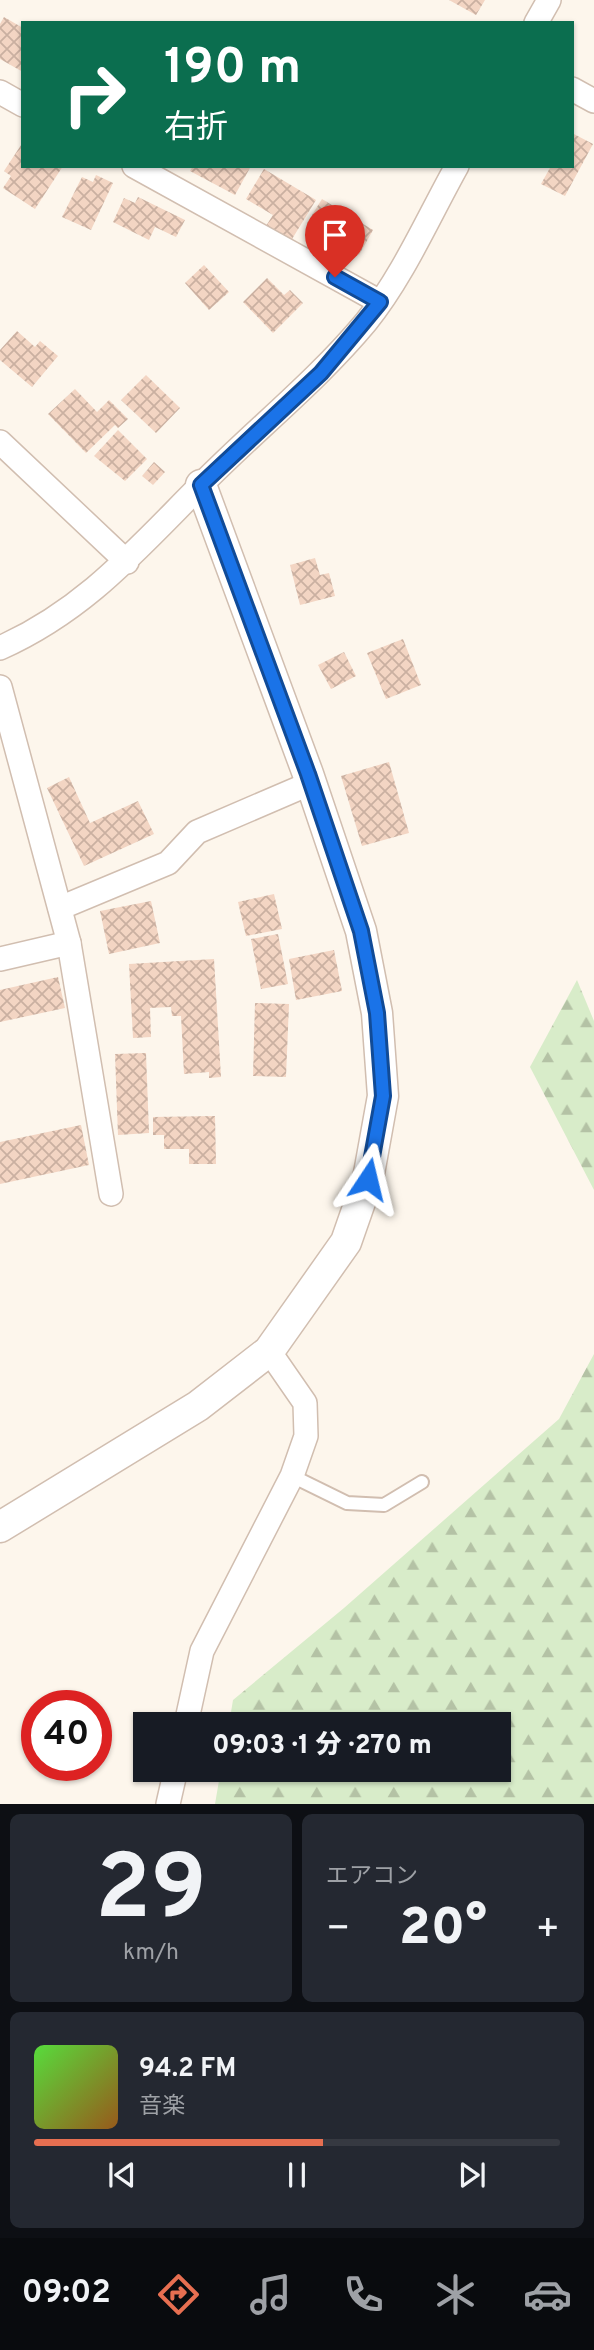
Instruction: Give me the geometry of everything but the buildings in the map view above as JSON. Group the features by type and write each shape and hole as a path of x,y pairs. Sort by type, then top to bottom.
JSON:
{"street":[{"path":"537,21 549,0"},
{"path":"574,90 594,102"},
{"path":"0,92 21,104"},
{"path":"138,168 380,302"},
{"path":"0,648 32,634 79,603 127,562 201,485 321,373 380,302 456,168"},
{"path":"0,442 127,562"},
{"path":"0,1527 198,1406 269,1351 346,1242 368,1179 383,1096 377,1013 361,931 311,783 201,485"},
{"path":"0,687 69,943 111,1194"},
{"path":"60,908 169,863 197,832 311,783"},
{"path":"0,960 69,943"},
{"path":"189,1712 202,1651 292,1476 306,1436 305,1403 269,1351"},
{"path":"168,1804 173,1782"}],"lane":[{"path":"292,1476 347,1503 384,1505 422,1482"}],"green space":[{"path":"577,980 594,1021 594,1190 530,1067"},
{"path":"594,1354 594,1804 215,1804 219,1782 511,1782 511,1712 231,1712 233,1700 344,1608 559,1419"}],"route":[{"path":"335,277 380,302 368,320 321,373 201,485 308,774 361,931 377,1013 383,1096 368,1179"}]}
